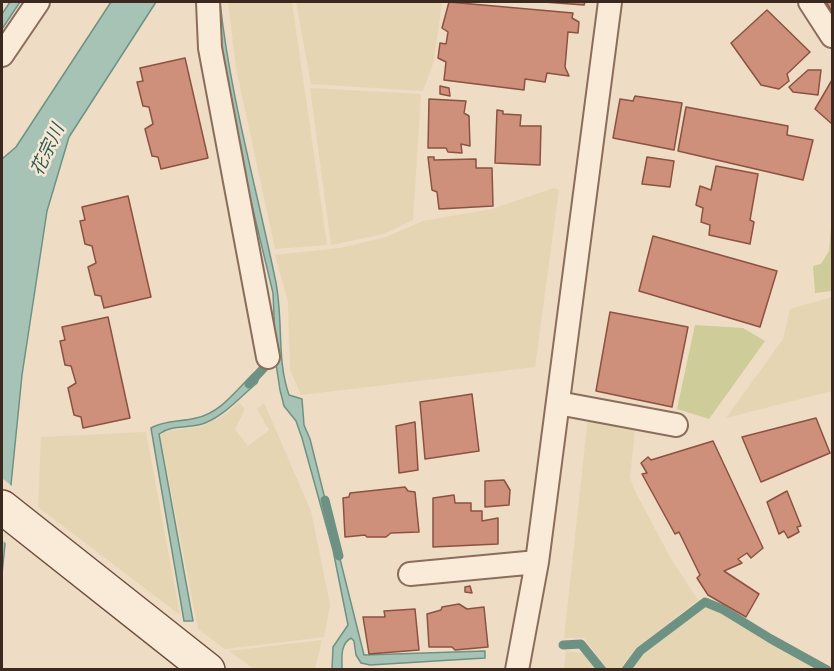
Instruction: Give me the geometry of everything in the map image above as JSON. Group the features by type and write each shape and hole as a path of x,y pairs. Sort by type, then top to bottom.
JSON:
{"street":[{"path":"2,55 38,2"},
{"path":"208,2 210,48 268,357"},
{"path":"517,669 537,562 610,2"},
{"path":"810,2 832,36"},
{"path":"558,403 676,425"},
{"path":"2,507 208,669"},
{"path":"410,574 537,562"}],"shaded area":[{"path":"228,2 292,2 327,245 275,249 236,68"},
{"path":"296,2 442,2 434,61 423,91 311,84"},
{"path":"310,88 421,94 413,220 384,234 331,245"},
{"path":"554,188 559,190 535,367 301,395 290,370 288,301 275,255 340,248 386,237 423,221 492,209"},
{"path":"832,216 832,291 815,293 813,266 821,264 829,251"},
{"path":"832,297 832,391 726,418 783,339 790,309"},
{"path":"695,325 743,328 765,341 709,419 677,409"},
{"path":"239,402 245,409 235,429 248,446 269,430 257,409 264,403 311,511 330,605 324,637 225,649 198,629 160,435 164,432 203,426 227,413"},
{"path":"588,417 635,430 630,477 634,489 671,559 698,600 636,648 620,669 607,669 584,638 564,638"},
{"path":"146,432 180,615 38,507 41,437"},
{"path":"706,606 823,669 633,669 642,655"},
{"path":"322,640 315,669 254,669 229,651"},
{"path":"566,651 583,653 596,669 564,669"}],"water":[{"path":"10,2 20,2 2,29 2,14"},
{"name":"花宗川","path":"111,2 156,2 69,137 47,211 22,375 2,574 2,159 16,147"},
{"path":"215,2 220,2 230,71 278,293 285,381 289,395 302,399 304,425 310,439 364,655 485,651 485,658 370,665 361,663 351,638 343,648 342,669 332,669 333,647 348,625 333,550 302,438 296,421 284,406 280,390 276,364 273,293 248,189 233,108 221,68"},
{"path":"254,373 259,377 257,383 220,415 205,423 170,429 159,434 193,621 184,621 151,428 167,422 196,418 213,411 228,400"}],"pier":[{"path":"2,478 14,488 8,545 2,540"}],"building":[{"path":"449,2 573,13 572,18 579,22 578,33 568,32 565,67 569,76 547,73 545,82 525,79 524,90 444,80 446,62 438,58 440,43 446,44 448,32 442,28"},
{"path":"544,2 585,2 584,5"},
{"path":"826,2 832,2 832,12"},
{"path":"767,10 810,52 787,74 789,81 779,89 761,85 731,43"},
{"path":"185,58 208,158 161,169 158,157 152,156 145,129 153,124 149,107 143,106 137,82 143,81 140,68"},
{"path":"808,70 821,70 818,95 793,92 789,87"},
{"path":"832,80 832,124 815,109"},
{"path":"440,86 449,88 450,96 440,94"},
{"path":"635,96 682,103 674,150 613,138 620,99 633,101"},
{"path":"429,99 466,101 464,113 469,116 470,146 461,144 462,153 448,152 446,148 428,148"},
{"path":"686,107 788,126 787,135 813,140 803,180 678,151"},
{"path":"497,110 503,111 503,114 521,115 520,126 541,126 540,165 495,163"},
{"path":"428,157 434,157 434,160 476,159 476,168 492,168 493,206 439,209 437,192 432,190"},
{"path":"647,157 674,161 670,187 642,184"},
{"path":"716,166 758,174 750,220 754,222 750,244 709,235 710,225 701,222 703,208 696,205 700,186 711,190"},
{"path":"128,196 151,297 104,308 101,296 95,295 88,267 96,263 92,246 85,244 80,221 85,220 82,207"},
{"path":"653,236 777,271 760,327 639,291"},
{"path":"610,312 688,327 672,407 596,391"},
{"path":"108,317 130,418 83,428 81,417 74,415 68,388 76,383 71,366 65,365 60,341 65,340 62,327"},
{"path":"472,394 479,451 425,459 420,402"},
{"path":"816,418 830,453 761,482 742,437"},
{"path":"415,422 418,470 399,473 396,426"},
{"path":"713,441 763,548 751,558 747,553 738,559 742,563 724,571 759,594 746,617 708,595 697,578 700,575 679,532 675,534 642,474 647,473 641,463 648,457 651,460"},
{"path":"504,480 510,490 509,505 485,507 485,481"},
{"path":"405,487 408,491 415,492 419,532 391,533 386,537 367,537 365,535 345,537 343,498 349,497 350,493"},
{"path":"787,491 801,526 797,527 799,532 788,538 784,531 779,534 767,502"},
{"path":"454,495 455,503 471,503 471,511 482,511 482,521 498,518 498,544 433,547 433,498"},
{"path":"470,586 472,593 465,592 465,587"},
{"path":"459,604 467,609 484,607 488,647 455,650 452,647 429,647 427,614 441,610 442,607"},
{"path":"415,609 419,650 369,654 363,617 385,617 384,611"}],"waterway":[{"path":"249,384 272,359"},
{"path":"325,500 339,556"},
{"path":"626,670 640,651 705,602 722,609 827,670"},
{"path":"563,645 581,644 602,670"}]}
